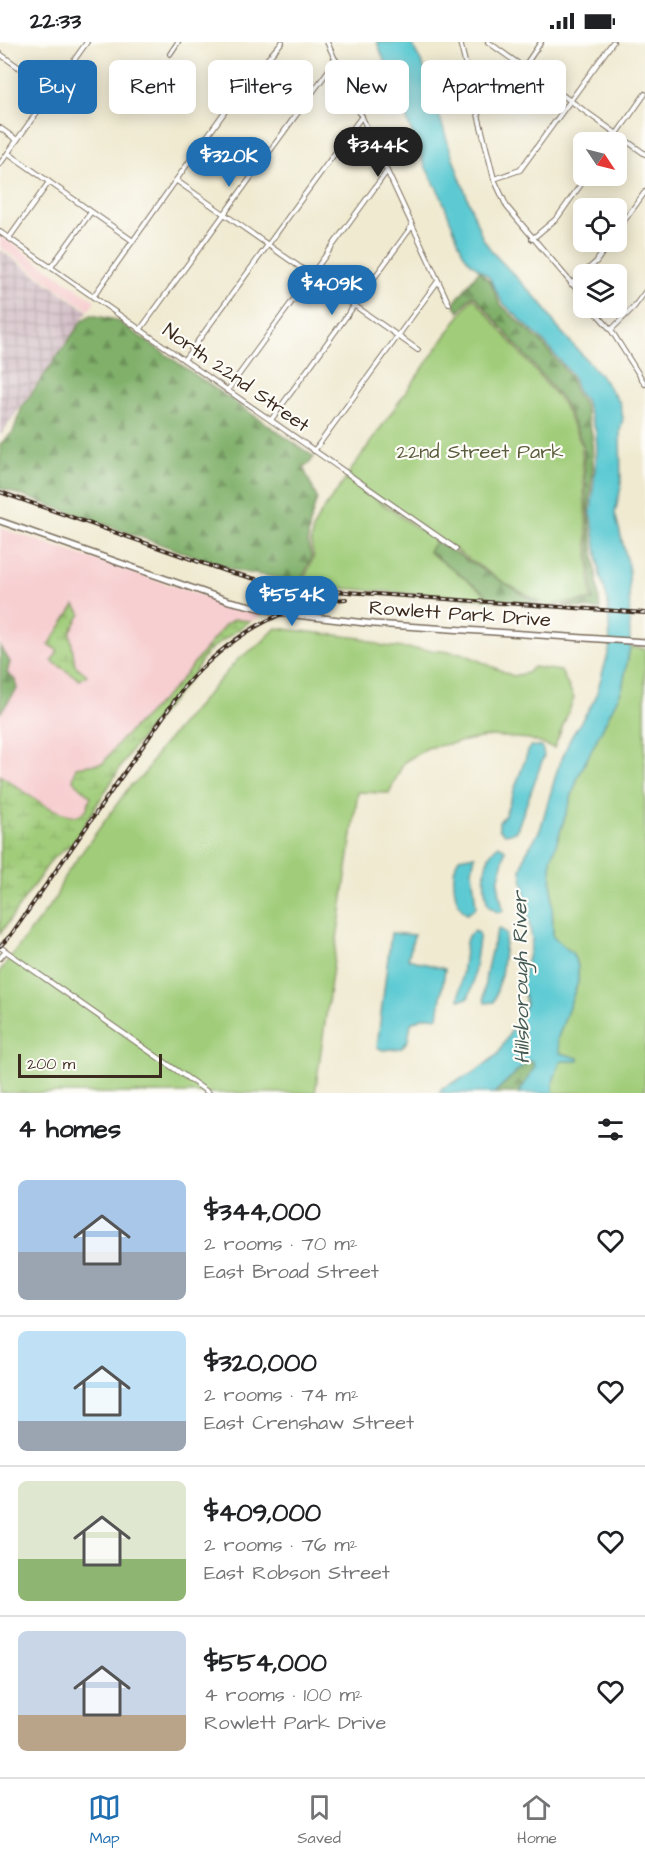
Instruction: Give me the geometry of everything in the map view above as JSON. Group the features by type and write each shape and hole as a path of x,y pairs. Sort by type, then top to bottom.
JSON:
{"street":[{"path":"74,60 87,42"},
{"path":"170,54 178,42"},
{"path":"93,297 238,93 282,42"},
{"path":"327,42 336,60"},
{"path":"460,42 494,178 507,207 571,284 596,262 603,252"},
{"path":"488,42 514,60"},
{"path":"529,60 541,42"},
{"path":"494,178 520,170 613,42"},
{"path":"0,54 18,67"},
{"path":"140,330 325,75"},
{"path":"618,132 645,94"},
{"path":"566,98 614,132"},
{"path":"0,164 36,114"},
{"path":"183,360 362,116 449,304"},
{"path":"0,128 17,140"},
{"path":"627,141 645,154"},
{"path":"8,153 133,241"},
{"path":"227,391 387,171"},
{"path":"177,181 418,350"},
{"path":"9,238 49,182"},
{"path":"532,239 557,218 580,186"},
{"path":"627,217 645,192"},
{"path":"51,267 91,212"},
{"path":"271,420 412,226"},
{"name":"North 22nd Street","path":"0,232 456,549"},
{"path":"314,451 438,281"},
{"path":"611,330 634,307 645,291"},
{"path":"601,318 643,375 645,384"},
{"name":"Rowlett Park Drive","path":"0,521 229,601 287,614 364,623 642,641"},
{"path":"0,947 209,1093"},
{"path":"0,958 6,951"}],"shaded area":[{"path":"0,235 95,301 89,310 0,247"},
{"path":"0,250 88,311 0,436"},
{"path":"0,528 261,615 254,621 243,619 225,625 174,688 120,741 103,764 76,767 80,789 91,797 86,810 77,816 65,815 38,802 0,775 0,713 7,702 7,673 3,649 0,646","holes":["76,605 76,624 70,632 75,665 86,673 80,680 52,661 58,651 49,644"]}],"green space":[{"path":"479,271 491,283 500,304 542,343 570,376 576,394 584,404 592,434 593,467 589,511 600,610 562,606 593,600 583,444 564,402 475,296 472,295 459,312 454,303"},
{"name":"22nd Street Park","path":"473,297 563,404 581,444 591,599 547,606 505,583 346,477"},
{"path":"91,315 116,320 314,457 308,465 303,467 317,498 308,534 312,556 301,582 237,571 0,488 0,444 13,432 22,407 82,321"},
{"path":"346,479 436,541 429,552 494,600 302,585 314,556 311,545 315,525"},
{"path":"436,541 539,604 494,600 429,551"},
{"path":"75,605 81,614 70,632 75,665 87,675 80,680 52,661 58,651 49,645"},
{"path":"234,619 250,621 207,652 191,677 130,752 73,843 52,859 0,934 0,775 56,811 77,816 86,810 91,797 73,780 76,767 103,763 120,741 174,688 225,625"},
{"path":"276,628 361,638 383,646 462,653 513,676 527,673 533,667 561,671 574,698 554,748 529,739 491,736 427,748 404,762 389,793 358,792 315,1093 0,1093 0,971 55,899 64,877 130,786 143,776 159,750 238,659 260,644"},
{"path":"0,646 10,662 7,673 15,680 17,689 0,713"},
{"path":"630,647 645,649 645,1093 553,1093 553,1082 560,1061 578,1061 578,1058 560,1053 557,1040 578,982 578,966 572,953 553,937 551,860 578,777 622,689"},
{"path":"528,1061 532,1061 535,1067 519,1093 494,1093"}],"water":[{"path":"377,42 411,42 421,62 421,114 439,114 482,237 492,252 542,304 557,327 600,375 620,403 623,418 620,431 621,487 615,513 629,568 630,647 622,689 578,777 551,860 553,937 572,953 578,966 578,982 557,1040 560,1053 578,1058 578,1061 560,1061 553,1082 553,1093 519,1093 535,1067 532,1061 528,1061 494,1093 439,1093 442,1088 475,1072 498,1054 526,1004 522,982 532,940 521,870 526,853 540,830 557,771 570,739 595,699 610,647 608,601 600,575 591,512 597,450 596,432 585,400 578,393 572,375 544,342 502,302 489,277 470,262 463,253 405,114 409,114 409,60 384,60"},
{"path":"530,746 542,747 544,756 518,827 515,832 505,834 499,829 499,822 505,815"},
{"path":"499,845 505,850 498,883 503,911 499,913 488,906 485,873 489,857"},
{"path":"475,855 472,870 476,907 467,914 462,910 456,896 454,871 459,858"},
{"path":"499,928 506,934 501,975 494,1002 485,1003 488,966"},
{"path":"474,931 479,933 479,939 472,988 468,998 459,1000 466,942 468,936"},
{"path":"391,933 414,935 408,959 445,969 438,1017 424,1017 411,1023 408,1040 402,1048 383,1050 377,1047"}],"waterway":[{"name":"Hillsborough River","path":"542,1004 543,969"}],"railway":[{"path":"0,492 225,571 290,588 645,613"},
{"path":"0,946 11,935 184,687 200,670 256,626 299,608 346,599"}]}
